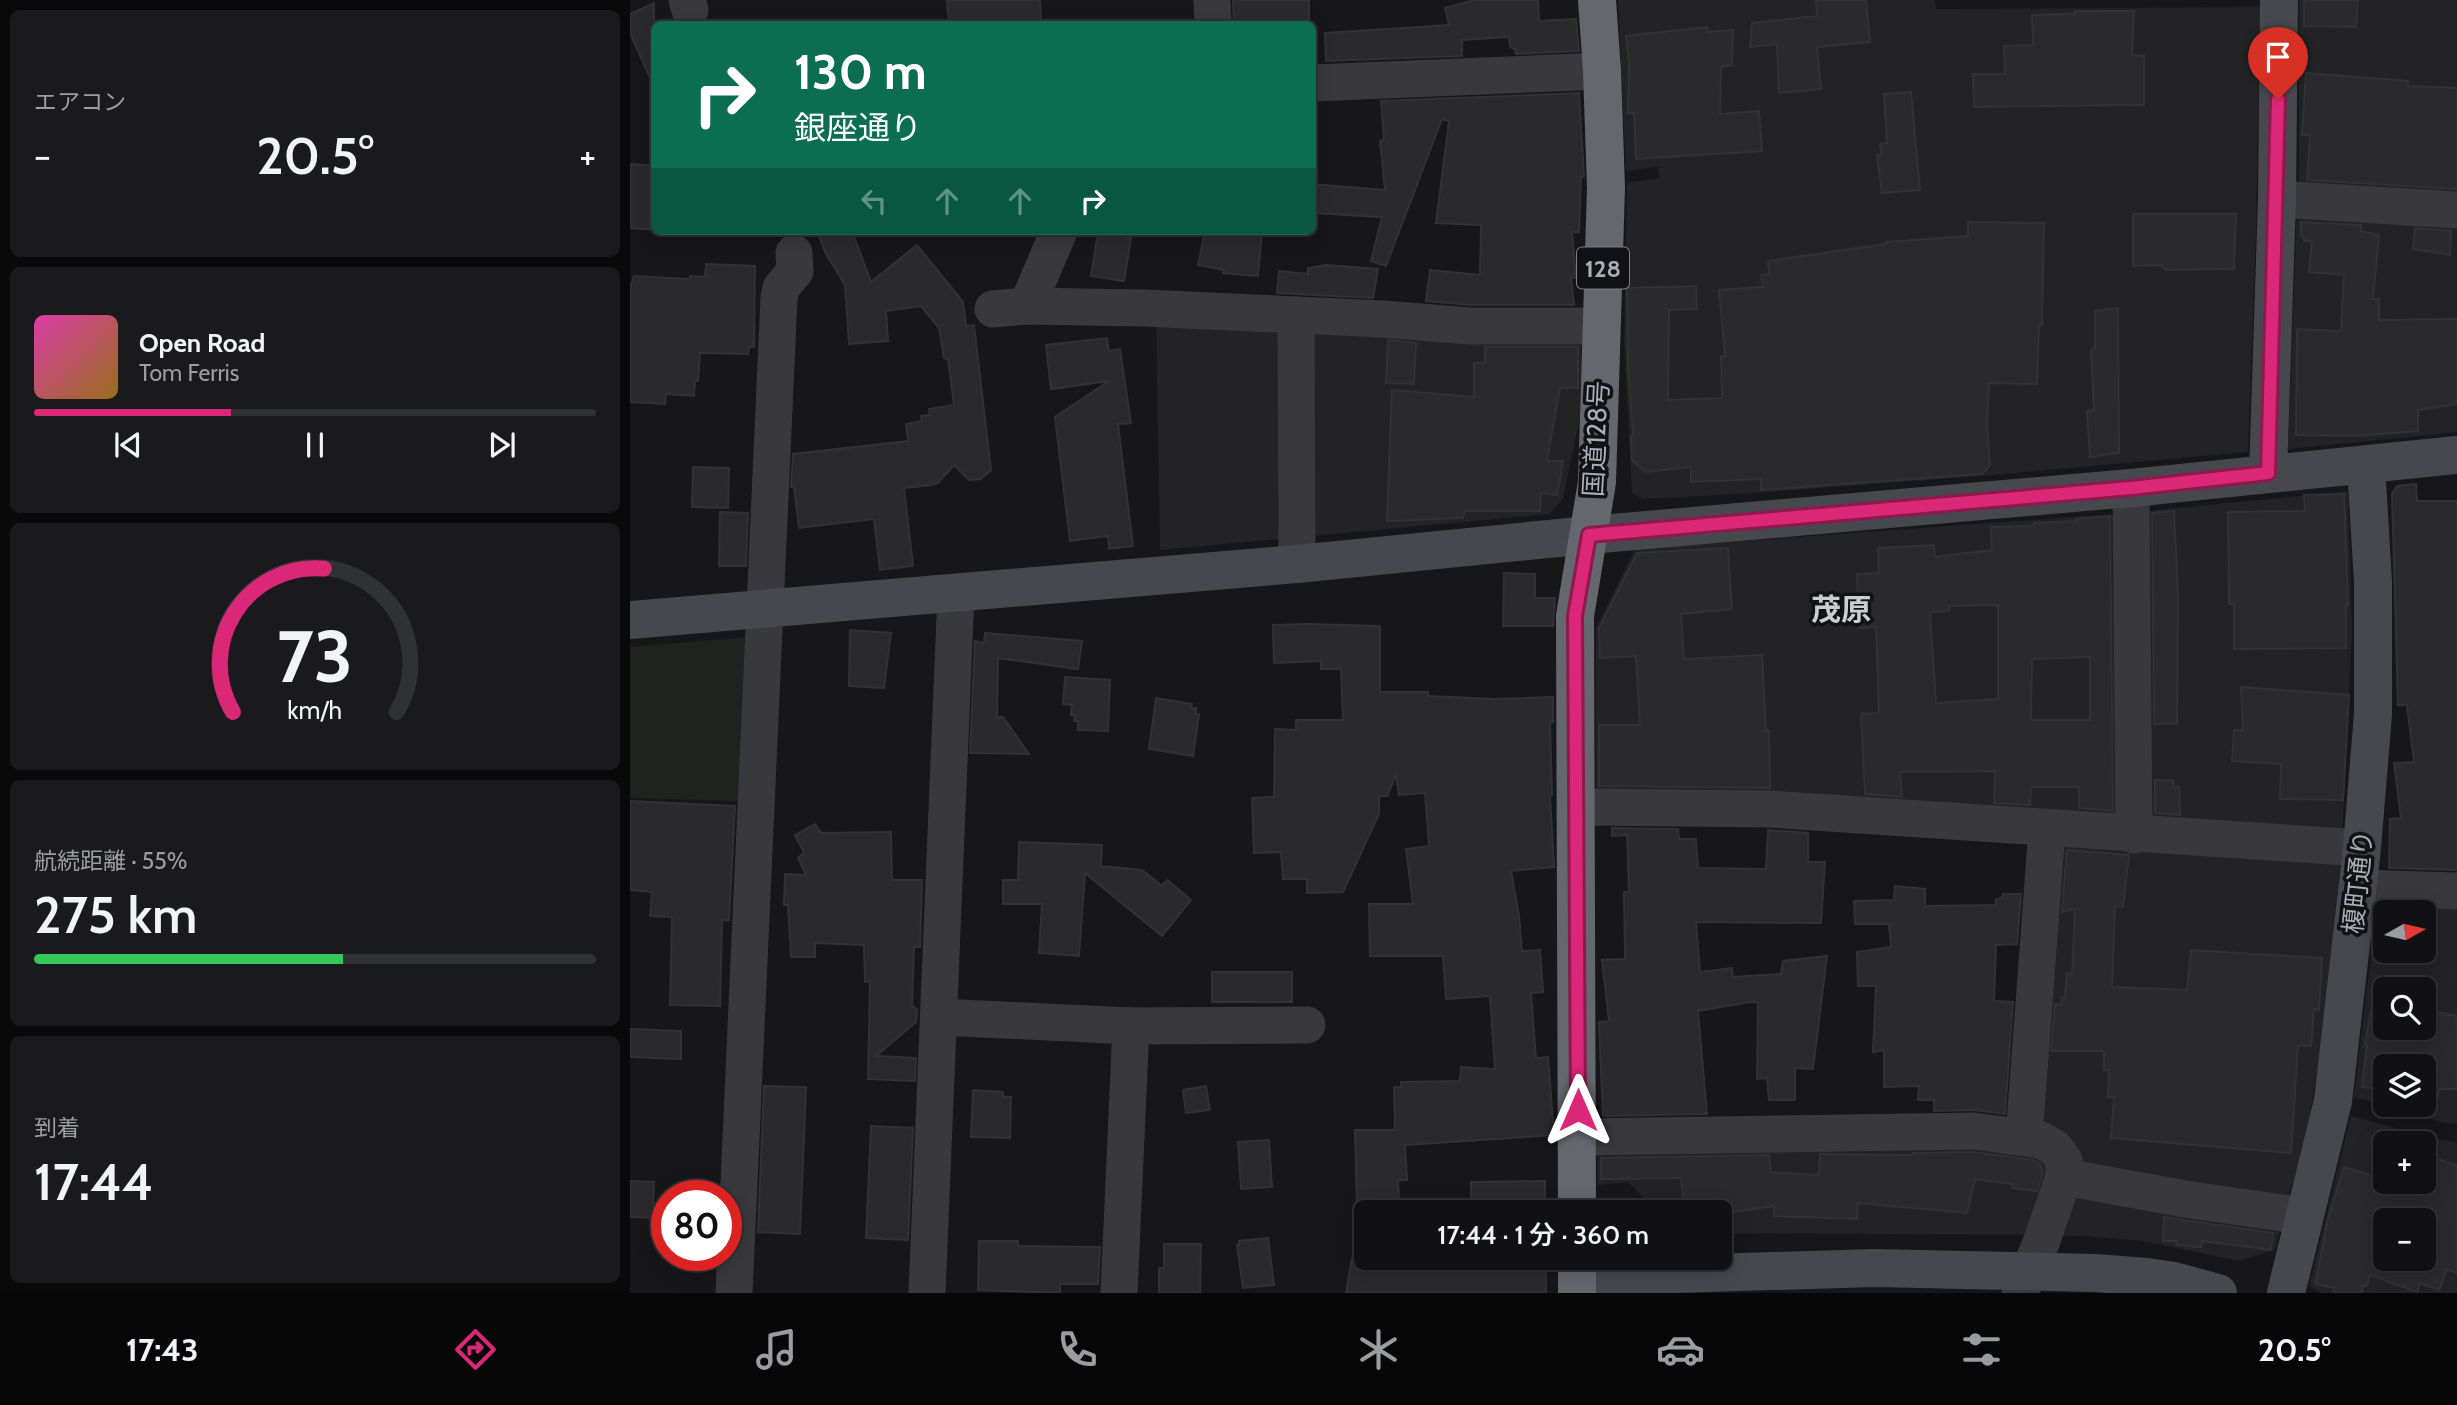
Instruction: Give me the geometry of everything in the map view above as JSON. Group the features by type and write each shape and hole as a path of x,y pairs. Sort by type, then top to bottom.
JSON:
{"highway":[{"name":"国道128号","path":"1577,1200 1575,616 1597,482 1606,188 1597,0"}],"street":[{"path":"1212,0 1213,21"},
{"path":"2268,473 2277,199 2279,0"},
{"path":"1316,83 1602,71"},
{"path":"2277,199 2457,210"},
{"path":"1056,235 1010,307 1296,315 1470,326 1601,326"},
{"path":"734,1293 779,298 781,288 795,271 794,253"},
{"path":"1296,315 1297,564"},
{"path":"630,620 1297,564 1589,535 2131,488 2457,454"},
{"name":"榎町通り","path":"2286,1293 2333,1101 2362,848 2373,714 2373,582 2366,465"},
{"path":"2131,488 2134,835"},
{"path":"928,1293 956,593"},
{"path":"1577,812 1591,807 1769,809 2362,848"},
{"path":"2024,1137 2047,829"},
{"path":"2357,888 2457,891"},
{"path":"940,1017 1131,1026 1307,1025"},
{"path":"1119,1293 1131,1026"},
{"path":"1578,1137 1975,1131 2041,1140 2055,1148 2064,1161 2064,1177 2041,1243 2023,1282"},
{"path":"2064,1177 2185,1199 2304,1216"},
{"path":"1577,1276 1874,1268 2023,1282 2121,1274 2174,1281 2218,1293"}],"shaded area":[{"path":"1618,0 1935,0 1936,9 2260,7 2248,452 1740,494 1643,499 1632,493 1624,340 1627,183 1659,178 1658,167 1626,171"},
{"path":"2299,0 2457,0 2457,199 2299,189"},
{"path":"2297,209 2457,219 2457,432 2288,449"},
{"path":"1156,316 1582,335 1580,417 1563,499 1549,514 1160,550"},
{"path":"2348,491 2352,632 2342,839 2139,825 2136,512"},
{"path":"2127,513 2127,824 1596,799 1596,628 1635,549"},
{"path":"750,637 741,801 630,798 630,647"},
{"path":"2070,841 2341,856 2323,1035 2309,1122 2286,1203 2096,1174 2039,1126 2056,853"},
{"path":"2378,898 2457,900 2457,1124 2424,1117 2436,1117 2436,1054 2373,1054 2373,1102 2354,1097 2373,939 2373,963 2436,963 2436,900"},
{"path":"2351,1116 2407,1131 2373,1131 2373,1194 2436,1194 2436,1139 2457,1142 2457,1293 2322,1293 2309,1286"},
{"path":"1966,1139 2054,1157 2036,1235 1732,1233 1732,1200 1646,1200 1628,1182 1598,1185 1597,1146"},
{"path":"2068,1187 2282,1221 2275,1250 2238,1261 2143,1241 2049,1236"}],"building":[{"path":"947,0 1040,0 1041,21 949,21"},
{"path":"1233,0 1309,0 1309,21 1234,21"},
{"path":"1475,0 1538,0 1539,21 1576,19 1579,51 1516,54 1515,49 1510,47 1509,37 1462,40 1462,56 1326,61 1325,33 1449,25 1445,8"},
{"path":"1816,0 1866,0 1870,42 1817,47 1821,89 1779,93 1777,44 1750,47 1752,23 1817,16"},
{"path":"2304,0 2358,0 2356,27 2304,26"},
{"path":"654,3 654,21 651,21 651,80 630,33 630,14"},
{"path":"2075,11 2134,11 2132,55 2144,56 2144,105 1974,107 1973,74 2005,74 2004,46 2033,45 2032,15 2075,14"},
{"path":"1707,27 1708,32 1733,30 1732,65 1721,67 1720,114 1759,111 1762,151 1636,159 1634,113 1628,113 1629,63 1626,36"},
{"path":"2306,73 2408,81 2408,86 2457,88 2457,189 2307,180 2310,135 2302,135"},
{"path":"1911,92 1920,190 1882,193 1877,155 1881,155 1880,144 1887,143 1884,94"},
{"path":"1579,93 1584,176 1581,177 1579,232 1572,232 1576,278 1571,278 1574,305 1471,305 1426,301 1430,270 1480,275 1481,225 1436,223 1449,121 1442,119 1386,266 1371,261 1382,217 1316,213 1316,184 1385,190 1380,141 1384,140 1381,101"},
{"path":"630,164 651,166 651,230 630,228"},
{"path":"2133,214 2236,214 2234,269 2166,270 2161,265 2133,266"},
{"path":"1968,222 2044,223 2042,325 2039,325 2037,384 1989,383 1987,425 1990,465 1982,474 1761,490 1761,479 1691,482 1691,467 1645,472 1632,460 1627,288 1696,286 1697,309 1669,310 1668,400 1722,398 1721,357 1725,356 1719,290 1763,287 1761,275 1769,274 1768,261 1886,242 1968,236"},
{"path":"2301,222 2361,225 2361,231 2379,235 2373,299 2379,299 2379,320 2457,319 2457,404 2418,410 2418,431 2355,436 2296,435 2297,329 2341,331 2344,275 2309,272 2312,241 2304,241 2301,236"},
{"path":"2415,228 2451,231 2450,255 2413,249"},
{"path":"819,235 853,235 871,282 917,245 963,302 966,326 974,325 991,470 981,479 969,480 954,465 938,483 904,488 913,566 880,570 874,519 799,528 794,487 791,487 793,454 908,441 906,424 922,421 921,416 930,415 929,409 954,405 948,359 944,358 939,328 921,306 886,311 888,341 849,344 845,285 826,254"},
{"path":"1098,235 1131,238 1124,281 1091,276"},
{"path":"1204,235 1262,235 1258,276 1223,273 1224,270 1198,265"},
{"path":"706,264 755,266 754,347 749,347 748,354 700,353 694,396 666,394 665,404 630,402 630,288 634,276 690,279 690,276 705,277"},
{"path":"1326,265 1378,269 1373,298 1277,293 1279,271 1308,274 1308,268"},
{"path":"2118,308 2119,453 2090,457 2087,411 2094,410 2091,350 2095,349 2095,311"},
{"path":"1107,338 1109,351 1120,349 1131,423 1118,424 1133,546 1109,549 1108,536 1070,541 1055,417 1109,381 1051,389 1046,345"},
{"path":"1388,340 1416,343 1414,384 1386,383"},
{"path":"1485,347 1578,347 1578,388 1560,388 1547,461 1563,461 1557,495 1541,493 1540,511 1465,511 1463,518 1387,521 1392,390 1474,397 1474,363 1485,363"},
{"path":"693,467 729,468 728,508 692,507"},
{"path":"2416,484 2417,501 2457,501 2457,870 2389,868 2390,819 2401,818 2394,763 2414,762 2407,705 2398,705 2392,494 2397,486"},
{"path":"2344,494 2348,605 2346,648 2234,649 2234,604 2229,604 2228,512 2305,511 2304,495"},
{"path":"2174,511 2178,595 2177,724 2154,724 2152,513"},
{"path":"720,512 748,513 746,566 719,566"},
{"path":"2110,516 2113,811 2079,808 2079,787 2031,787 2030,805 1994,803 1995,771 1900,772 1902,797 1865,794 1861,714 1879,713 1876,627 1859,628 1857,574 1879,573 1878,548 1934,545 1935,557 1992,550 1991,527 2034,526 2034,523","holes":["1998,605 1998,699 1936,703 1930,612 1949,611 1949,606","2090,657 2090,720 2031,720 2032,659"]},
{"path":"1728,548 1732,609 1681,614 1684,659 1762,655 1766,731 1769,731 1770,788 1599,786 1599,725 1640,725 1636,656 1600,658 1599,628 1637,553"},
{"path":"1504,573 1535,574 1535,598 1555,598 1553,626 1503,626"},
{"path":"1273,625 1380,626 1380,692 1428,692 1428,696 1494,699 1553,697 1553,722 1550,723 1550,796 1554,867 1511,871 1522,951 1540,950 1543,992 1531,993 1536,1058 1548,1057 1554,1135 1405,1145 1407,1180 1398,1180 1399,1200 1357,1200 1355,1130 1395,1130 1394,1087 1401,1087 1401,1082 1460,1081 1461,1067 1495,1069 1490,996 1446,999 1443,956 1370,956 1369,904 1413,904 1406,849 1429,846 1425,793 1399,795 1396,775 1387,796 1379,796 1379,814 1343,892 1307,893 1307,879 1283,879 1281,852 1254,853 1252,798 1274,797 1275,729 1296,730 1296,720 1343,720 1341,669 1321,669 1321,661 1274,663"},
{"path":"850,630 891,633 884,688 849,686"},
{"path":"985,633 1082,641 1078,669 998,658 997,717 1003,717 1029,754 970,753 975,641 984,643"},
{"path":"1065,677 1110,680 1108,731 1078,730 1078,721 1074,721 1075,715 1071,715 1072,705 1063,704"},
{"path":"2241,687 2349,695 2343,800 2280,799 2281,764 2232,761 2234,730 2243,730"},
{"path":"1156,698 1192,704 1191,709 1196,708 1196,714 1199,714 1193,756 1149,749"},
{"path":"2155,780 2173,780 2174,787 2179,787 2180,815 2155,813"},
{"path":"630,801 735,806 729,920 722,920 720,1006 670,1005 672,917 650,916 652,892 630,890"},
{"path":"815,824 821,833 891,832 892,880 922,880 920,947 914,947 912,1005 917,1010 916,1022 876,1056 916,1058 915,1081 868,1079 870,982 865,982 864,945 815,943 815,957 791,957 788,905 784,905 785,874 806,875 798,858 804,853 795,835"},
{"path":"1612,828 1678,829 1679,839 1696,839 1698,868 1766,869 1768,830 1808,833 1808,862 1825,862 1821,923 1696,922 1700,972 1732,968 1733,977 1781,974 1783,961 1827,956 1813,1069 1795,1068 1795,1100 1769,1100 1767,1078 1757,1079 1758,1002 1750,1002 1698,1011 1707,1114 1603,1116 1599,1022 1609,1021 1602,960 1625,959 1624,892 1629,892 1627,835 1612,836"},
{"path":"1019,842 1102,845 1101,866 1142,870 1162,886 1167,880 1191,900 1162,936 1085,873 1079,956 1039,953 1042,904 1003,904 1003,880 1018,880"},
{"path":"2067,850 2129,855 2123,907 2115,906 2112,987 2187,990 2191,950 2322,958 2319,1010 2314,1009 2311,1046 2298,1046 2291,1153 2111,1138 2114,1097 2108,1097 2109,1070 2104,1070 2104,1051 2051,1051 2055,1004 2061,1005 2062,998 2065,998 2067,973 2072,974 2075,909 2062,912"},
{"path":"1895,886 1925,889 1925,906 1996,905 1996,899 2002,898 2003,894 2021,894 2017,944 1996,945 1994,1001 2013,1002 2005,1114 1974,1110 1934,1111 1934,1100 1918,1100 1919,1086 1884,1087 1884,1050 1873,1052 1876,986 1858,986 1857,952 1891,947 1889,924 1855,924 1854,901 1894,900"},
{"path":"1212,972 1292,972 1292,1002 1212,1002"},
{"path":"2373,999 2373,1040 2436,1040 2436,1012 2457,1016 2457,1089 2439,1089 2436,1096 2436,1054 2373,1054 2373,1088 2362,1087 2365,1045"},
{"path":"630,1029 681,1031 681,1059 630,1057"},
{"path":"764,1086 806,1087 800,1234 758,1232"},
{"path":"1206,1086 1210,1110 1186,1113 1183,1090"},
{"path":"973,1090 1003,1092 1003,1097 1011,1097 1010,1138 971,1137"},
{"path":"871,1126 913,1128 908,1240 866,1238"},
{"path":"1269,1140 1272,1187 1241,1189 1238,1142"},
{"path":"1973,1152 2034,1160 2040,1164 2043,1173 2037,1191 2013,1188 2012,1184 1975,1179 1967,1213 1858,1203 1857,1219 1774,1216 1774,1206 1732,1212 1732,1200 1684,1200 1681,1178 1601,1179 1601,1158 1769,1155 1771,1172 1819,1175 1820,1154"},
{"path":"2436,1159 2457,1165 2457,1273 2447,1269 2439,1290 2420,1283 2417,1292 2370,1275 2367,1286 2362,1286 2362,1293 2334,1293 2334,1288 2315,1284 2326,1225 2344,1167 2373,1175 2373,1194 2436,1194"},
{"path":"630,1181 651,1182 651,1218 630,1217"},
{"path":"1545,1181 1545,1200 1471,1200 1471,1182"},
{"path":"2164,1217 2273,1233 2271,1250 2202,1241 2201,1247 2176,1245 2177,1241 2163,1241"},
{"path":"1268,1238 1274,1285 1243,1288 1237,1245 1239,1241"},
{"path":"979,1241 1018,1241 1018,1246 1100,1247 1098,1284 1060,1284 1060,1293 978,1290"},
{"path":"1164,1244 1201,1244 1200,1293 1159,1293 1159,1268 1164,1268"},
{"path":"1352,1258 1354,1270 1546,1270 1546,1293 1346,1293"}],"district":[{"name":"茂原","path":"1841,609"}],"route":[{"path":"1578,1110 1575,616 1589,535 2131,488 2268,473 2278,99"}]}
